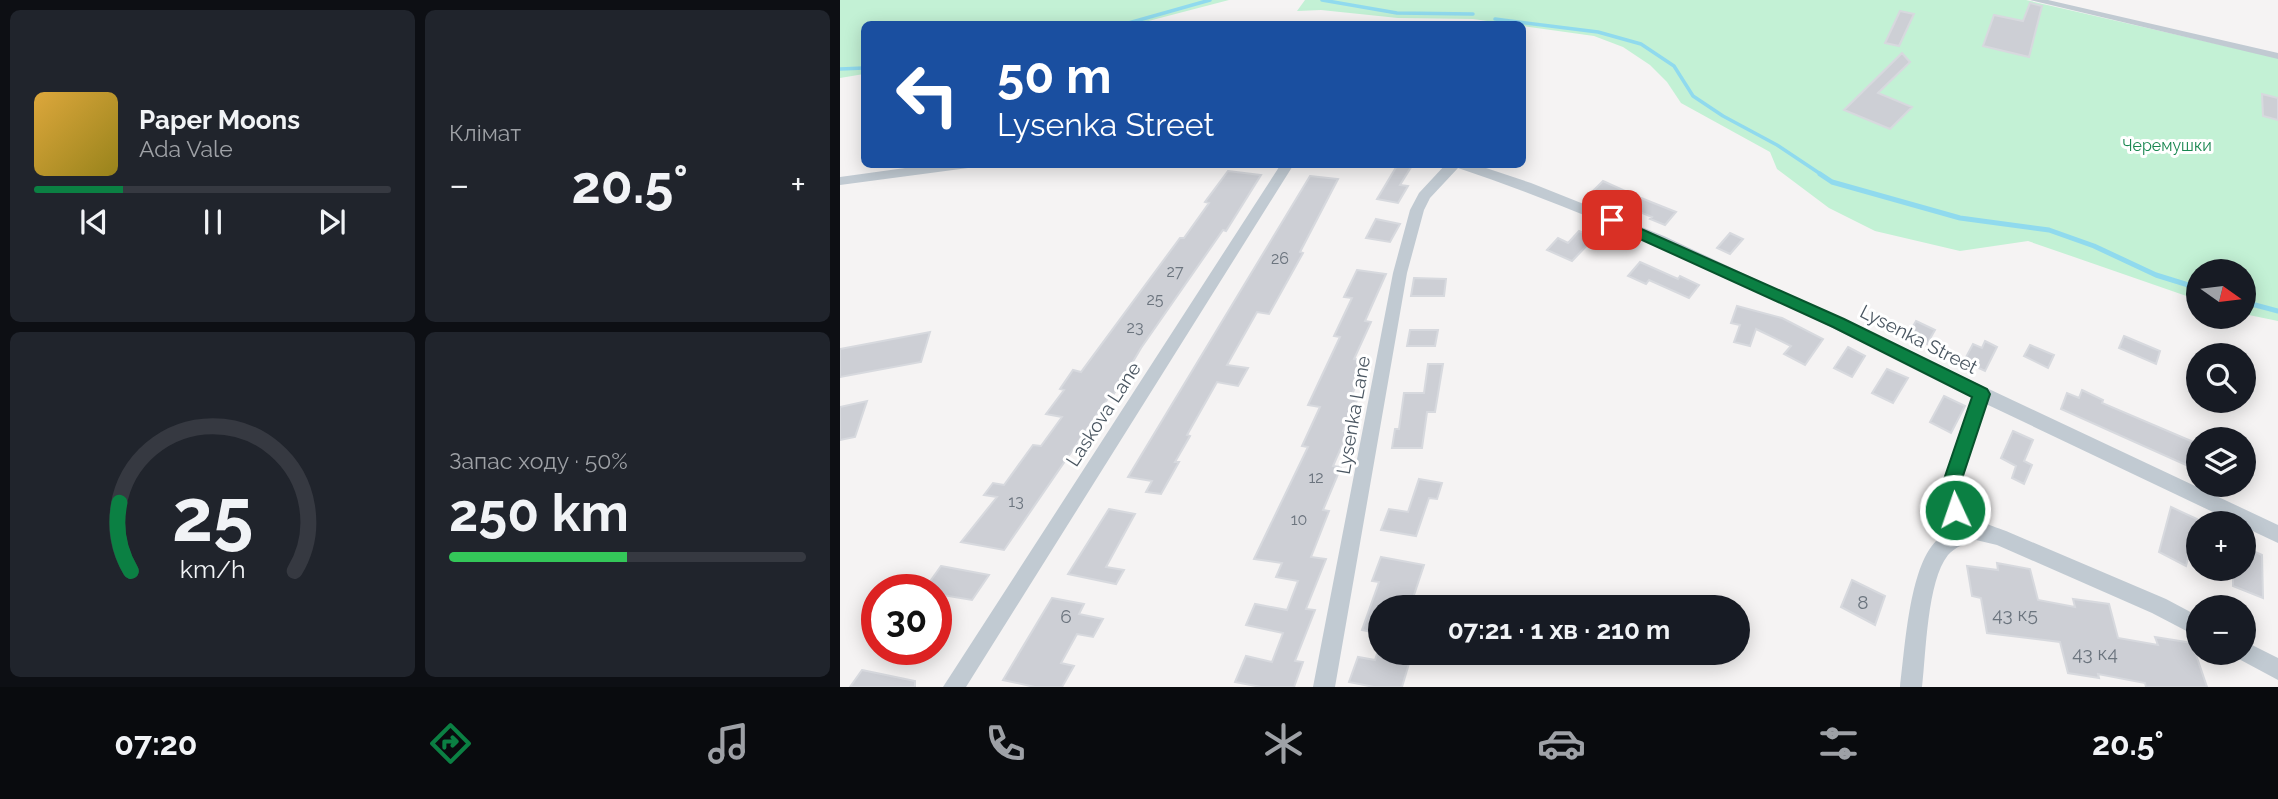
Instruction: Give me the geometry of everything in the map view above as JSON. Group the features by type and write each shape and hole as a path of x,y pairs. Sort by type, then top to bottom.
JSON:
{"street":[{"path":"2035,0 2278,56"},
{"path":"840,181 938,168"},
{"name":"Laskova Lane","path":"954,687 1285,168"},
{"name":"Lysenka Lane","path":"1324,687 1400,274 1417,211 1424,196 1450,168"},
{"name":"Lysenka Street","path":"1472,168 1523,184 1599,215 1839,323 1981,394 2278,534"},
{"path":"1981,394 1948,494 1955,510 1976,531 1999,537 2159,606 2186,621"},
{"path":"1911,687 1927,574 1940,551 1957,537 1976,531"},
{"path":"2256,657 2278,669"}],"green space":[{"path":"840,0 1229,0 1148,21 861,21 861,74 840,78"},
{"name":"Черемушки","path":"1305,0 2026,0 2278,58 2278,321 2256,316 2256,259 2186,259 2186,296 2028,241 1960,251 1875,231 1829,208 1777,169 1770,152 1681,103 1667,82 1650,65 1623,47 1594,36 1526,26 1526,21 1398,18 1321,10 1297,11"}],"building":[{"path":"2030,3 2042,6 2029,57 1983,46 1994,15 2023,21"},
{"path":"1900,11 1914,14 1899,46 1885,43"},
{"path":"1902,53 1910,62 1878,93 1912,107 1890,129 1844,110"},
{"path":"2262,94 2278,98 2278,120 2263,116"},
{"path":"1396,168 1411,168 1400,185 1408,186 1398,203 1377,199"},
{"path":"1228,171 1261,175 1226,231 1223,230 1141,348 1112,397 1109,397 1004,550 961,542 997,497 984,495 993,483 1004,485 1033,445 1041,446 1062,417 1046,414 1064,390 1060,389 1073,370 1081,372 1180,238 1184,238 1209,203 1205,202"},
{"path":"1310,176 1338,179 1300,252 1303,253 1269,314 1257,312 1227,365 1248,368 1238,386 1217,382 1187,435 1190,436 1175,462 1179,462 1161,494 1146,492 1152,481 1128,477"},
{"path":"1603,181 1676,212 1665,225 1650,219 1652,217 1592,192"},
{"path":"1376,219 1400,224 1390,242 1366,238"},
{"path":"1579,231 1595,237 1572,261 1547,250 1558,238 1568,243"},
{"path":"1730,233 1743,239 1730,254 1717,248"},
{"path":"1640,262 1699,285 1689,298 1649,280 1646,284 1628,276"},
{"path":"1357,270 1386,274 1365,321 1371,322 1354,359 1366,361 1351,397 1358,398 1343,431 1348,432 1333,466 1341,467 1323,510 1329,511 1311,557 1326,559 1306,609 1315,610 1295,661 1303,662 1294,687 1261,687 1235,682 1246,656 1272,662 1283,633 1246,625 1255,604 1287,610 1298,581 1276,577 1282,563 1254,559 1308,447 1302,446 1320,407 1308,405 1340,337 1334,336 1352,298 1344,297"},
{"path":"1414,278 1446,279 1444,296 1411,296"},
{"path":"1737,306 1782,318 1823,339 1805,365 1784,354 1791,346 1756,329 1750,346 1734,342 1740,325 1731,323"},
{"path":"1916,321 1935,330 1927,344 1908,335"},
{"path":"1410,330 1438,330 1435,346 1407,346"},
{"path":"930,332 921,362 840,377 840,349"},
{"path":"2124,336 2160,351 2156,364 2119,348"},
{"path":"1985,341 1997,347 1985,371 1964,361 1973,344 1982,348"},
{"path":"2030,345 2054,355 2048,368 2024,356"},
{"path":"1848,347 1865,356 1852,377 1834,368"},
{"path":"1428,364 1443,364 1435,412 1427,412 1422,448 1392,448 1395,429 1399,429 1404,393 1424,393"},
{"path":"1887,369 1908,378 1893,403 1872,393"},
{"path":"2082,390 2103,400 2102,403 2186,439 2186,465 2061,409 2067,393 2079,398"},
{"path":"1944,396 1965,406 1951,433 1930,422"},
{"path":"867,401 855,437 840,440 840,407"},
{"path":"2013,431 2033,440 2024,461 2032,465 2024,484 2012,478 2016,466 2001,458"},
{"path":"1419,479 1442,483 1437,499 1429,498 1416,536 1381,530 1389,509 1408,512"},
{"path":"2171,507 2186,514 2186,566 2159,552"},
{"path":"1109,509 1135,514 1106,567 1124,570 1116,584 1068,574"},
{"path":"2256,552 2262,555 2263,598 2233,586 2233,581 2256,581"},
{"path":"1381,557 1424,565 1414,595 1374,595 1379,582 1372,581"},
{"path":"1997,563 2030,569 2038,600 2075,607 2073,599 2109,604 2118,638 2158,645 2155,637 2186,642 2186,665 2200,665 2207,687 2146,687 2145,683 2098,674 2099,678 2068,673 2060,642 1987,633 1981,598 1972,596 1967,566 1998,570"},
{"path":"941,566 989,575 972,600 952,597 952,574 935,574"},
{"path":"1852,580 1885,596 1875,625 1841,607"},
{"path":"1052,598 1084,604 1079,614 1103,619 1093,637 1077,634 1061,663 1074,666 1062,687 1035,687 1003,680"},
{"path":"1368,613 1368,631 1362,630"},
{"path":"1358,657 1368,659 1368,665 1409,665 1402,687 1374,687 1349,682"},
{"path":"862,670 915,681 915,687 850,687"}],"waterway":[{"path":"1136,21 1210,0"},
{"path":"1322,0 1397,13 1473,14"},
{"path":"1495,19 1511,21"},
{"path":"1526,23 1598,32 1641,44 1674,66 1693,96 1822,175"},
{"path":"840,69 861,68"},
{"path":"1820,174 1832,182 1960,218 2049,230 2094,246 2156,275 2186,284"},
{"path":"2256,305 2278,311"}],"route":[{"path":"1612,220 1839,323 1981,394 1948,494 1955,510"}]}
